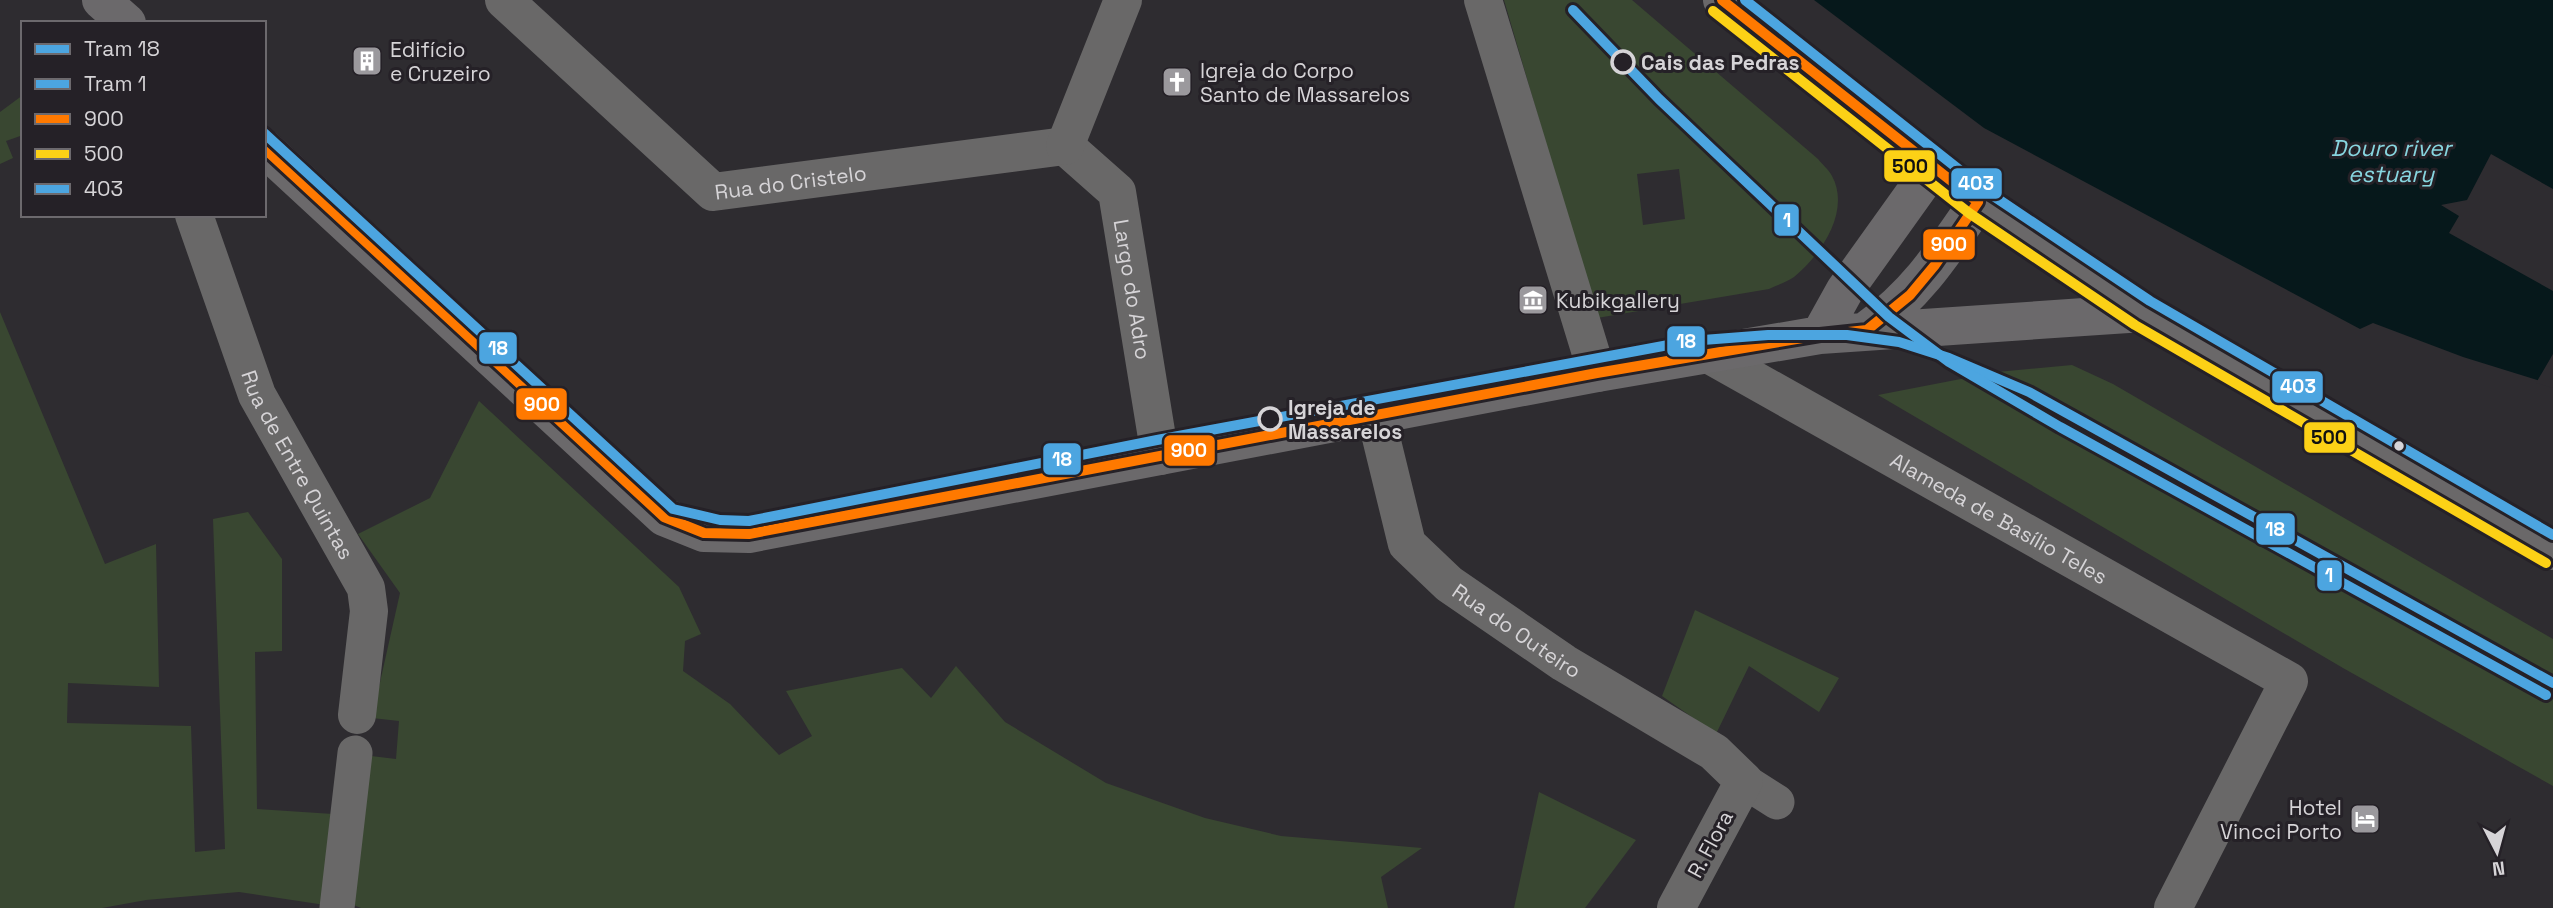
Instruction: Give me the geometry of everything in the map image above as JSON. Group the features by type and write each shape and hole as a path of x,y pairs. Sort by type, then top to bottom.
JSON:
{"main road":[{"path":"101,0 125,21"},
{"path":"1722,0 1978,202 2143,313 2553,551"},
{"path":"266,150 664,517 704,533 749,534 1597,373 1821,335 2143,313"},
{"path":"1821,335 1844,290 1933,167"},
{"path":"1867,330 1910,295 1935,265 1978,202"}],"street":[{"name":"Rua do Cristelo","path":"504,0 713,192 1065,146"},
{"path":"1065,146 1123,0"},
{"path":"1483,0 1597,373"},
{"name":"Largo do Adro","path":"1065,146 1117,192 1160,456"},
{"name":"Rua de Entre Quintas","path":"195,217 257,395 366,588 369,611 357,715"},
{"name":"Alameda de Basílio Teles","path":"1708,354 2289,681 2173,908"},
{"name":"Rua do Outeiro","path":"1376,417 1407,544 1449,584 1564,663 1714,752 1744,781"},
{"path":"337,908 355,753"},
{"path":"1744,781 1777,802"},
{"name":"R. Flora","path":"1676,908 1744,781"}],"green space":[{"path":"1504,0 1632,0 1818,159 1831,174 1837,189 1838,203 1830,231 1814,257 1794,277 1769,289 1597,318","holes":["1679,169 1685,219 1643,225 1637,174"]},
{"path":"21,96 21,136 6,141 13,158 0,164 0,112"},
{"path":"0,312 105,564 156,544 159,687 68,683 67,723 191,726 195,852 225,849 213,519 248,512 282,559 282,651 255,652 257,809 333,814 325,905 239,892 146,900 102,908 0,908"},
{"path":"2072,365 2113,384 2553,639 2553,786 2343,668 1878,395 1997,372"},
{"path":"479,401 679,587 701,634 685,641 683,671 730,704 779,755 812,736 786,691 902,668 931,698 956,666 1005,722 1106,783 1205,818 1281,836 1422,848 1381,877 1388,908 361,908 351,904 371,756 396,759 399,721 372,718 400,593 358,534 430,498"},
{"path":"1695,610 1839,678 1819,712 1749,666 1716,734 1662,696"},
{"path":"1539,792 1636,840 1585,908 1514,908"}],"water":[{"name":"Douro river estuary","path":"1814,0 2553,0 2553,385 2463,357 2373,323 2360,329 1984,128"}],"pier":[{"path":"2491,154 2553,189 2553,291 2449,233 2459,216 2441,205 2467,200"},
{"path":"2553,354 2553,388 2536,383"}],"tram line":[{"name":"1","path":"1573,10 1659,99 1889,317 1949,362 2060,427 2546,695"},
{"name":"18","path":"266,135 673,509 720,520 749,521 1157,440 1690,341 1768,335 1847,335 1899,342 1949,358 2029,392 2553,683"}],"transit line":[{"name":"900","path":"266,150 664,517 704,533 749,534 1597,373 1820,335 1867,330 1910,295 1935,265 1978,202 1722,0"},
{"name":"403","path":"1745,0 1986,191 2150,301 2553,535"},
{"name":"500","path":"1713,11 1969,213 2135,325 2546,563"}],"place":[{"name":"Edifício e Cruzeiro","path":"367,61"},
{"name":"Cais das Pedras","path":"1623,62"},
{"name":"Igreja do Corpo Santo de Massarelos","path":"1177,82"},
{"name":"Kubikgallery","path":"1533,300"},
{"name":"Igreja de Massarelos","path":"1270,419"},
{"name":"Hotel Vincci Porto","path":"2365,819"}]}
